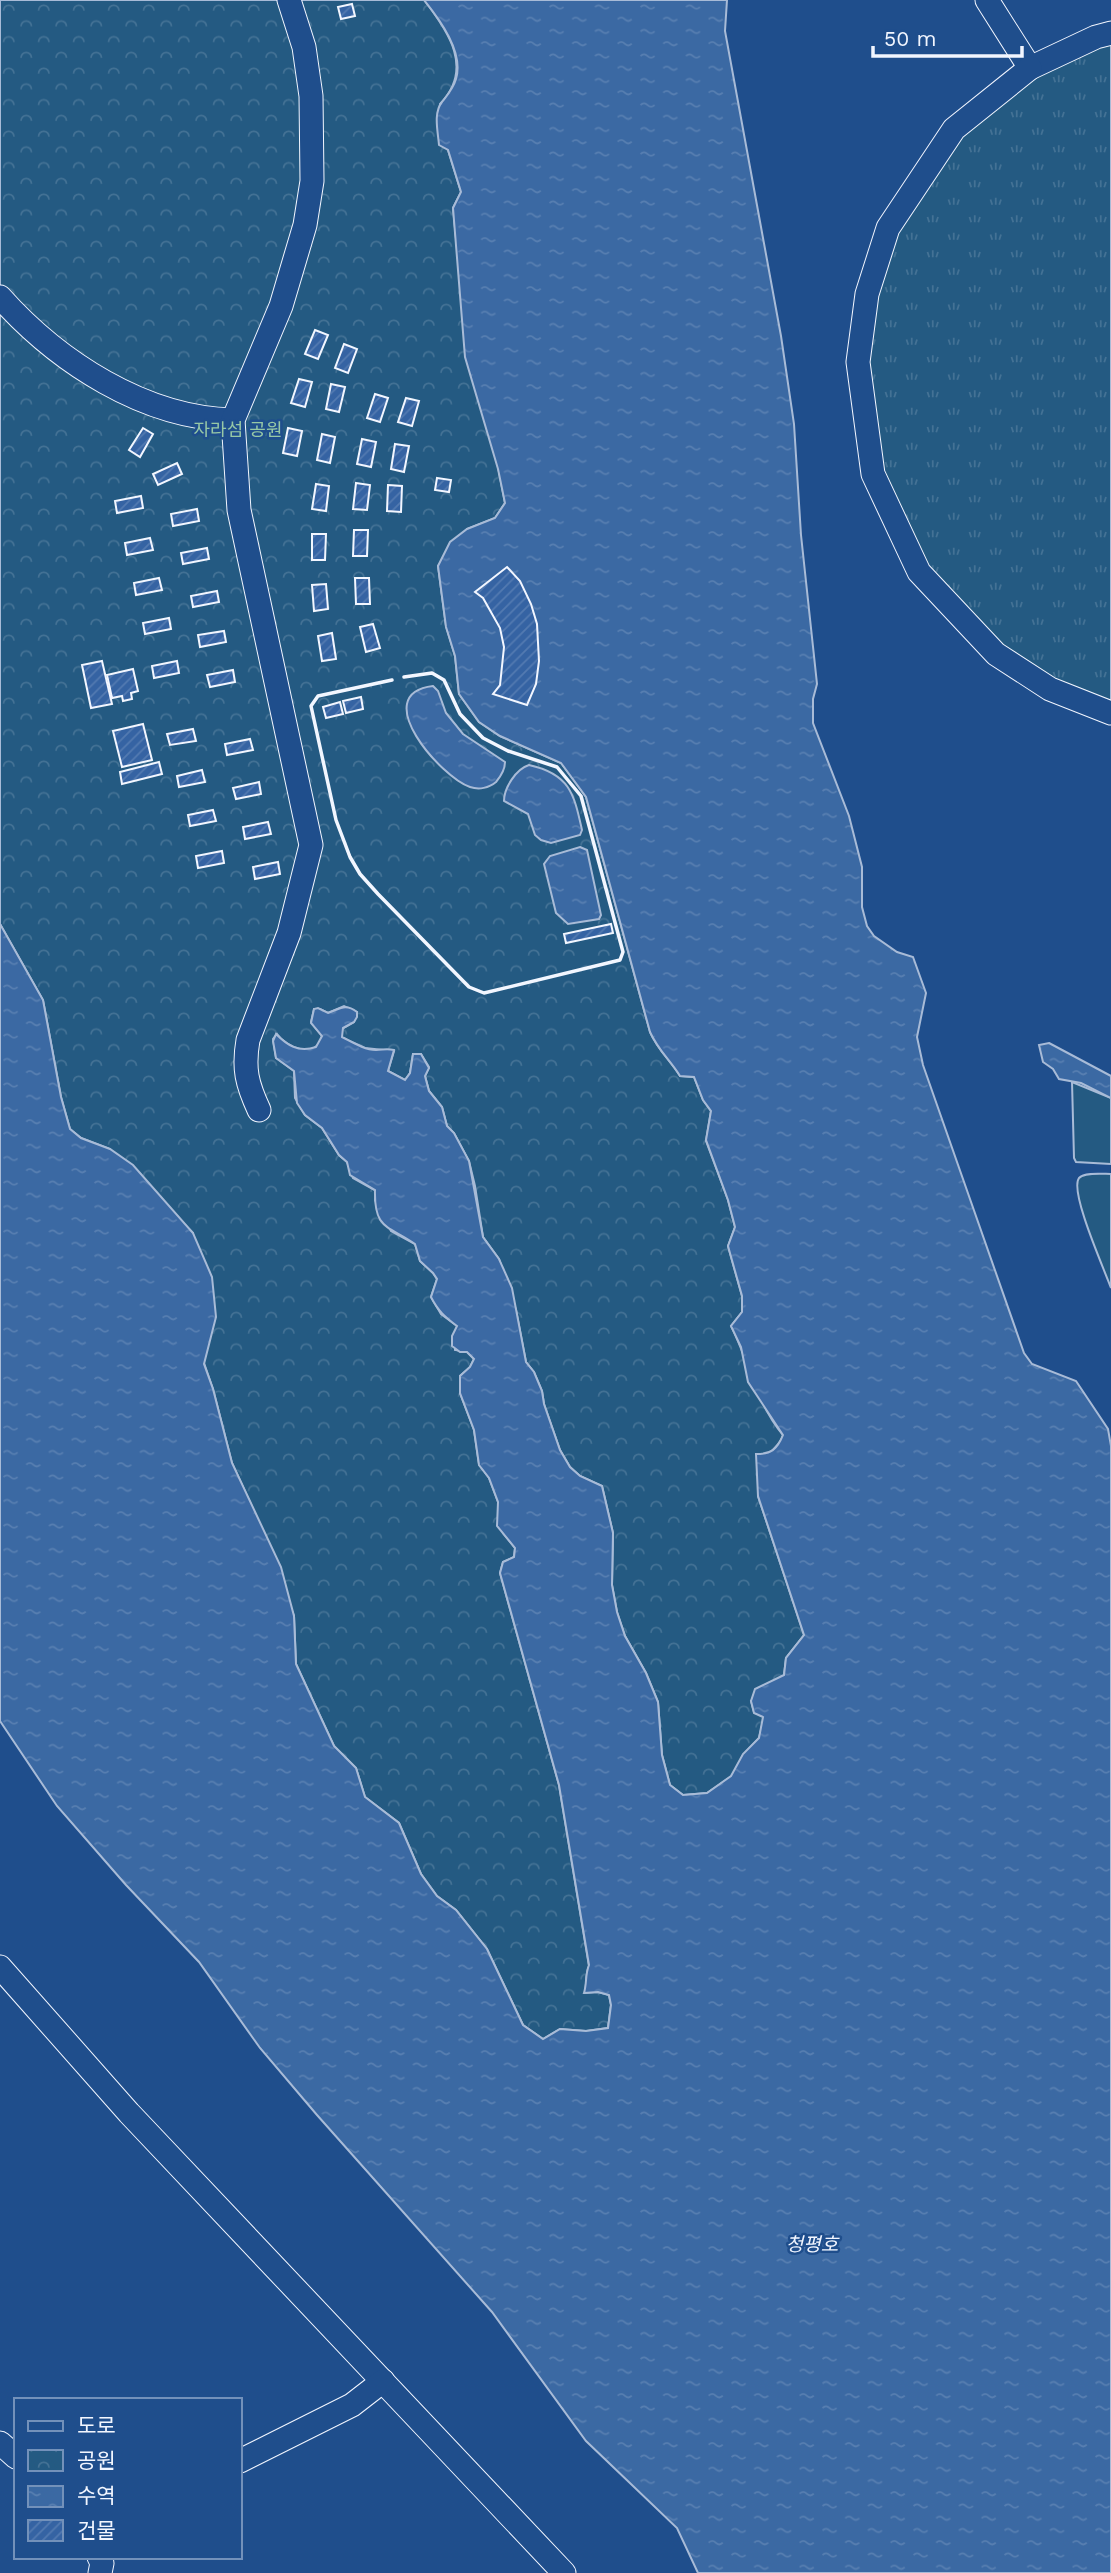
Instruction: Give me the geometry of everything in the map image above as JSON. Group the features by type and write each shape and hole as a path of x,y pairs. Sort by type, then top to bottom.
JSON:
{"street":[{"path":"259,1110 247,1084 245,1059 248,1040 289,933 311,845 239,510 233,420 284,295 305,225 312,181 311,96 304,47 289,0"},
{"path":"987,0 1030,68"},
{"path":"1111,33 1096,37 1030,68 954,129 888,228 867,294 858,362 873,474 919,572 996,654 1050,688 1111,713"},
{"path":"0,297 33,331 89,372 122,391 163,408 206,419 233,420"},
{"path":"0,1966 129,2113 564,2573"},
{"path":"242,2460 352,2405 383,2381"},
{"path":"0,2444 14,2455"}],"green space":[{"name":"자라섬 공원","path":"0,0 424,0 442,25 454,51 455,77 450,91 440,104 448,150 461,192 453,208 458,259 505,503 495,518 467,529 438,566 446,626 455,656 459,694 479,722 500,736 561,763 586,797 650,1032 680,1076 694,1077 703,1100 711,1111 706,1141 735,1227 728,1246 742,1296 742,1312 731,1326 766,1410 783,1435 764,1463 758,1496 804,1635 786,1658 784,1675 751,1701 754,1712 764,1717 759,1738 743,1755 732,1776 707,1793 683,1795 670,1785 662,1755 658,1702 646,1673 625,1636 617,1612 612,1585 613,1533 602,1486 580,1476 570,1467 560,1450 542,1391 534,1372 526,1362 516,1310 499,1259 483,1237 469,1161 454,1133 447,1126 442,1107 429,1091 425,1076 429,1067 421,1054 413,1054 410,1073 405,1080 388,1071 394,1051 365,1048 341,1037 342,1029 354,1022 357,1012 344,1006 328,1013 314,1009 311,1022 322,1036 314,1048 308,1050 294,1047 277,1034 273,1039 276,1058 294,1071 295,1098 305,1115 322,1128 339,1155 347,1162 353,1178 376,1191 375,1200 391,1231 415,1244 420,1261 437,1279 431,1297 441,1314 457,1326 455,1350 467,1352 474,1359 460,1376 460,1393 474,1430 479,1464 489,1478 498,1502 503,1533 515,1548 514,1557 503,1562 500,1573 559,1785 589,1966 585,1993 609,1995 611,2005 608,2028 586,2031 560,2029 543,2039 523,2025 487,1949 456,1910 437,1896 421,1874 399,1823 365,1797 356,1768 334,1746 296,1664 294,1616 253,1509 232,1463 204,1363 193,1233 110,1149 81,1138 70,1129 61,1097 43,1000 0,924"},
{"path":"1111,33 1111,713 1050,688 919,572 873,474 858,362 888,228 954,129 1030,68"},
{"path":"1072,1082 1111,1098 1111,1164 1076,1162 1074,1158"},
{"path":"1111,1174 1111,1288 1083,1214 1077,1186 1079,1178 1085,1175"}],"water":[{"name":"청평호","path":"424,0 727,0 725,31 781,336 794,424 801,535 817,684 813,699 813,723 849,816 862,867 862,907 867,926 874,936 897,952 913,957 926,993 917,1037 923,1065 1024,1353 1032,1364 1076,1381 1108,1429 1111,1446 1111,2573 698,2573 677,2528 586,2441 492,2312 260,2048 199,1962 126,1885 57,1806 0,1721 0,924 43,1000 61,1097 70,1129 81,1138 110,1149 133,1165 193,1233 212,1277 216,1317 204,1364 232,1463 281,1567 294,1616 296,1664 334,1746 356,1768 365,1797 399,1823 421,1874 437,1896 456,1910 487,1949 523,2025 543,2039 560,2029 586,2031 608,2028 611,2005 609,1995 598,1992 584,1993 589,1965 559,1785 500,1573 503,1562 514,1557 515,1548 497,1526 498,1502 489,1478 479,1465 474,1430 460,1393 460,1376 474,1359 467,1352 460,1352 452,1346 452,1336 457,1326 442,1313 431,1297 437,1279 420,1261 415,1244 384,1225 377,1213 375,1190 350,1175 347,1162 339,1155 322,1128 305,1115 297,1103 294,1071 276,1058 273,1041 276,1034 293,1047 316,1047 322,1036 311,1023 314,1009 328,1013 349,1008 357,1012 357,1017 343,1028 342,1037 367,1049 394,1050 388,1071 405,1080 410,1073 413,1054 421,1054 429,1068 425,1076 429,1091 442,1107 447,1126 454,1133 469,1161 483,1237 499,1259 512,1288 526,1362 534,1372 542,1391 560,1450 570,1467 580,1476 602,1486 613,1533 612,1585 617,1612 625,1636 646,1673 658,1702 662,1755 670,1785 683,1795 707,1793 731,1776 743,1754 759,1738 763,1717 754,1713 751,1701 755,1689 784,1675 786,1658 804,1635 758,1496 756,1454 773,1450 783,1435 748,1382 741,1347 731,1326 742,1312 742,1296 728,1246 735,1227 706,1140 711,1111 703,1100 694,1077 680,1076 650,1032 586,797 561,763 500,736 479,722 459,694 455,656 446,627 438,566 450,542 467,529 495,518 505,503 498,469 465,357 453,208 461,192 448,150 439,145 437,129 439,106 456,79 457,58 449,37"},
{"path":"433,686 438,691 446,713 463,734 505,762 502,773 493,784 477,788 458,780 443,769 416,736 408,719 407,704 414,692"},
{"path":"529,765 553,774 568,787 579,817 582,830 580,835 551,843 541,840 535,835 528,814 504,801 512,780 520,770"},
{"path":"580,847 587,850 601,915 599,919 568,924 556,913 544,864 550,856"},
{"path":"1049,1043 1111,1076 1111,1098 1081,1083 1059,1079 1053,1069 1043,1062 1039,1045"}],"building":[{"path":"352,4 355,16 341,19 338,7"},
{"path":"315,330 328,335 318,359 305,354"},
{"path":"344,344 357,349 348,373 335,368"},
{"path":"299,379 312,382 305,407 291,403"},
{"path":"331,384 345,387 339,412 326,409"},
{"path":"375,394 388,398 380,422 367,418"},
{"path":"406,398 419,401 412,426 398,422"},
{"path":"143,428 153,434 140,457 129,450"},
{"path":"288,428 302,431 297,456 283,453"},
{"path":"322,434 335,437 330,463 317,460"},
{"path":"362,439 376,442 371,467 357,464"},
{"path":"395,444 409,446 404,472 391,469"},
{"path":"177,463 182,474 158,485 153,474"},
{"path":"437,478 451,480 449,492 435,490"},
{"path":"356,483 370,485 367,510 353,509"},
{"path":"316,484 329,486 326,511 312,509"},
{"path":"388,485 402,486 401,512 387,511"},
{"path":"141,496 143,508 117,513 115,501"},
{"path":"197,509 199,521 173,526 171,514"},
{"path":"354,530 368,530 367,556 353,556"},
{"path":"312,534 326,534 325,560 312,560"},
{"path":"150,538 153,550 127,555 125,543"},
{"path":"207,548 209,559 183,564 181,553"},
{"path":"507,567 520,581 537,624 539,661 536,684 527,705 493,694 500,685 504,647 500,628 483,598 475,592"},
{"path":"159,578 162,590 136,595 134,583"},
{"path":"355,578 369,578 370,604 356,604"},
{"path":"326,584 328,609 314,611 312,585"},
{"path":"217,591 219,602 193,607 191,596"},
{"path":"169,618 171,629 145,634 143,623"},
{"path":"373,624 380,648 366,652 360,627"},
{"path":"224,631 226,642 200,647 198,635"},
{"path":"332,633 336,659 322,661 318,636"},
{"path":"102,661 112,704 91,708 82,665"},
{"path":"177,661 179,673 154,678 152,666"},
{"path":"133,669 138,691 131,693 132,699 123,701 122,696 112,698 107,675"},
{"path":"233,670 235,682 210,687 207,675"},
{"path":"361,697 363,709 346,713 343,701"},
{"path":"340,702 343,714 326,718 323,707"},
{"path":"143,724 152,760 122,767 113,731"},
{"path":"193,729 196,741 170,745 167,734"},
{"path":"250,739 253,750 227,755 225,744"},
{"path":"159,762 162,774 122,784 120,772"},
{"path":"202,770 205,782 179,787 177,776"},
{"path":"259,782 261,794 236,799 233,788"},
{"path":"213,810 216,821 190,826 188,815"},
{"path":"268,822 271,834 245,839 243,827"},
{"path":"222,851 224,863 198,868 196,856"},
{"path":"278,862 280,874 255,879 253,867"},
{"path":"611,924 613,933 566,943 564,934"}],"wall":[{"path":"392,680 318,696 311,706 336,820 350,857 360,874 469,987 484,993 620,960 623,952 581,796 557,767 508,751 483,738 460,714 444,680 432,673 404,677"}]}
